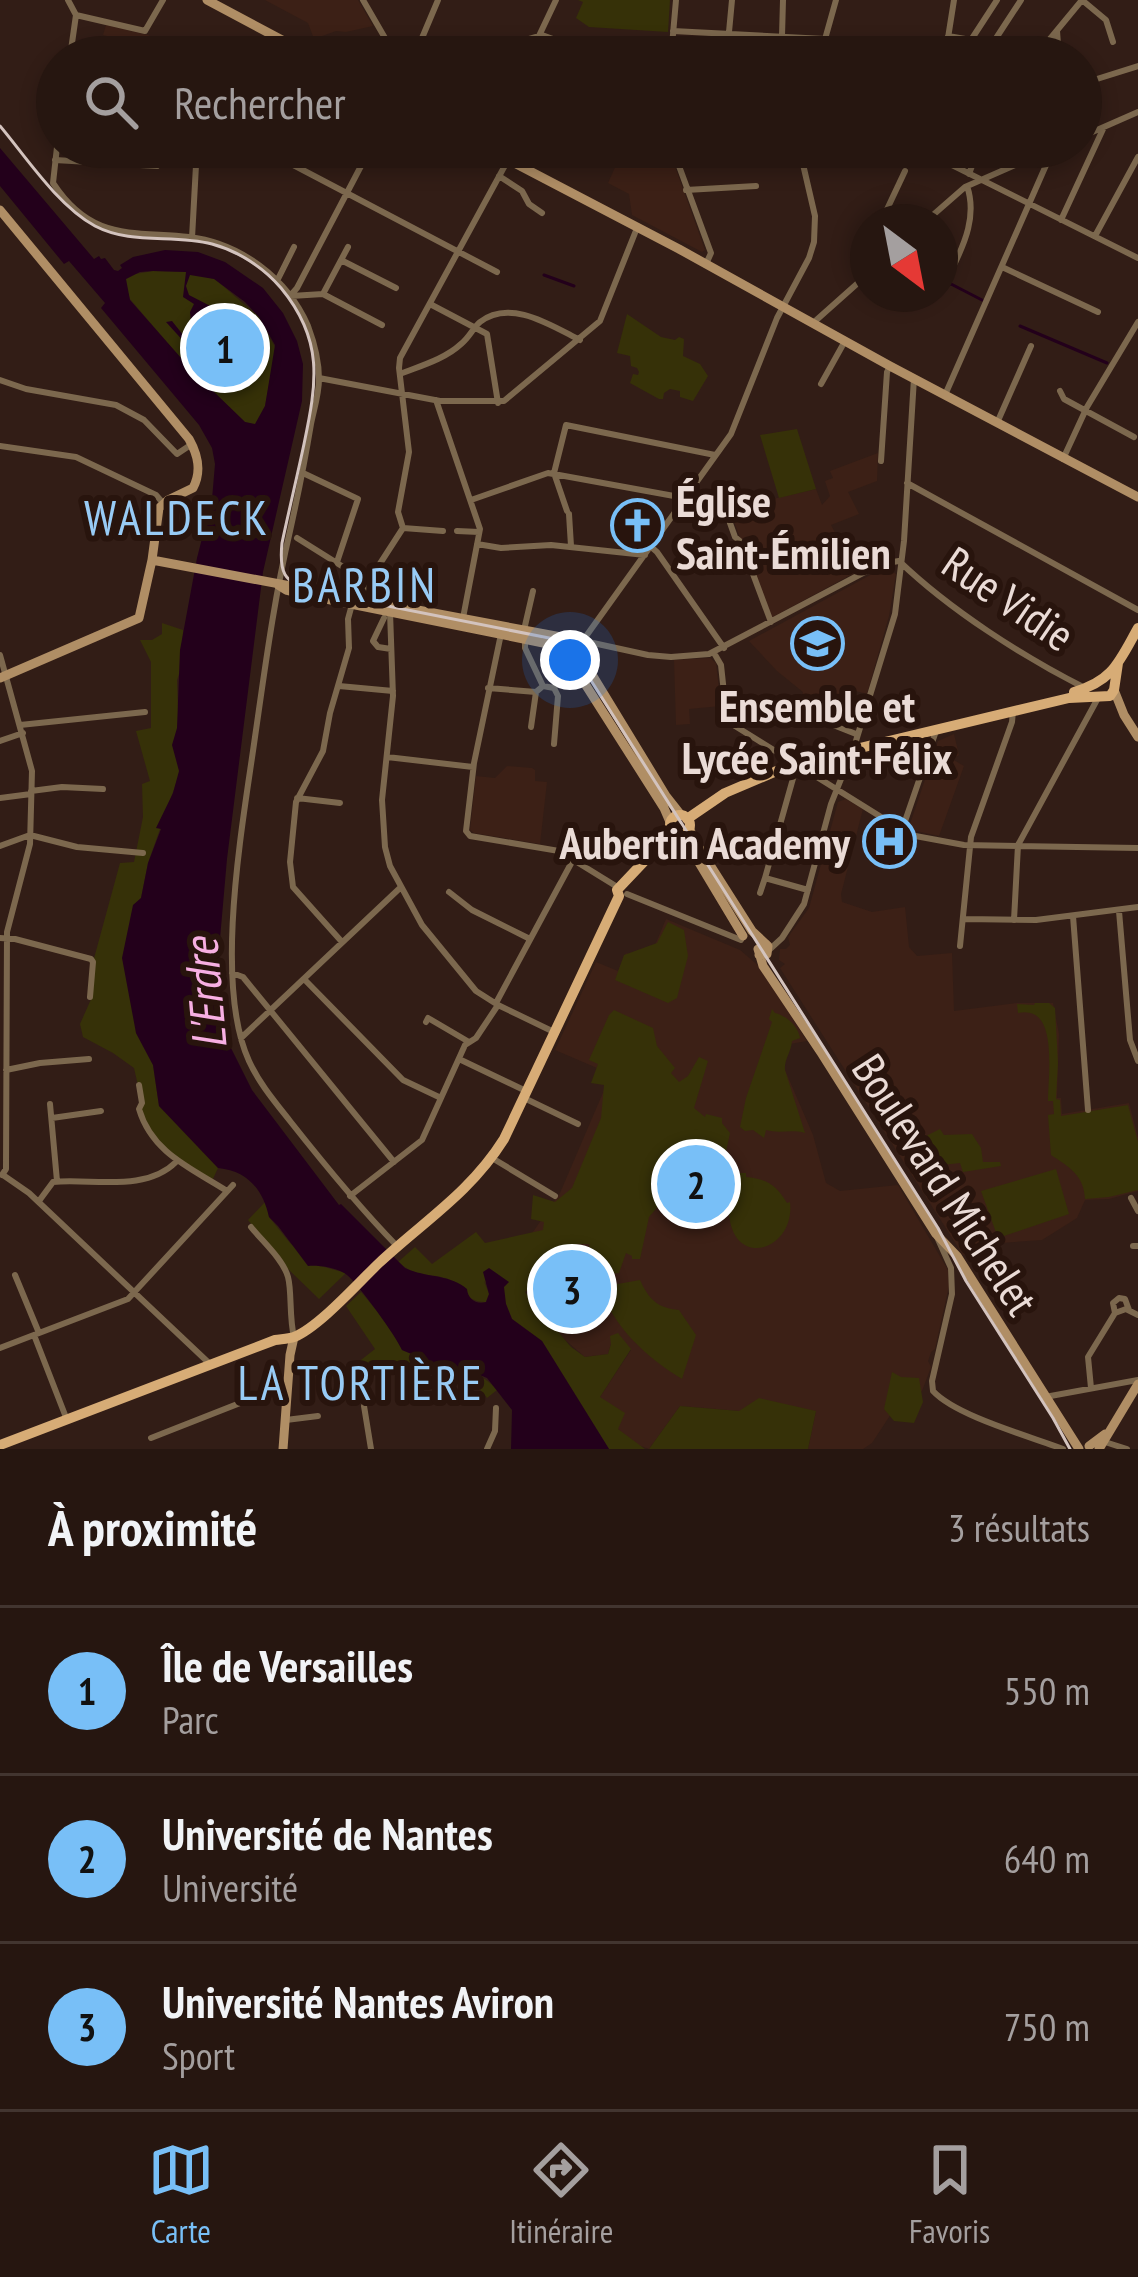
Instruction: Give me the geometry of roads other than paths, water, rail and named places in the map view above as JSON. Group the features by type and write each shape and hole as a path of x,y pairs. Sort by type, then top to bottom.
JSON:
{"main road":[{"path":"1105,690 1138,628"},
{"path":"1013,710 1071,686 1105,690"},
{"path":"0,1445 275,1340 295,1337 451,1203 477,1178 504,1139 622,891 680,825 724,793 793,764 1105,690"}],"street":[{"path":"68,0 76,15 73,36"},
{"path":"76,15 145,31 163,0"},
{"path":"207,0 275,36"},
{"path":"363,0 384,36"},
{"path":"423,36 438,0"},
{"path":"542,34 556,0"},
{"path":"673,36 676,0"},
{"path":"729,34 732,0"},
{"path":"782,36 783,0"},
{"path":"826,36 836,0"},
{"path":"948,36 954,0"},
{"path":"974,36 997,0"},
{"path":"998,36 1022,0"},
{"path":"1052,36 1082,0 1106,20 1113,42"},
{"path":"1057,30 1059,36"},
{"path":"673,31 767,36"},
{"path":"536,36 547,36"},
{"path":"1102,77 1138,66"},
{"path":"1103,128 1138,112"},
{"path":"1094,236 1138,158"},
{"path":"55,168 53,181 62,194 80,213 110,229 192,238 235,250 258,264 290,296 316,352 319,378 303,473 274,584 243,825 232,973 237,1023 257,1076 395,1248"},
{"path":"192,238 195,168"},
{"path":"299,168 497,272"},
{"path":"290,296 360,168"},
{"path":"403,528 398,512 409,455 400,358 504,168"},
{"path":"523,168 1138,497"},
{"path":"679,168 711,253 706,264"},
{"path":"554,688 732,432 815,237 804,168"},
{"path":"956,168 1138,258"},
{"path":"968,174 970,168"},
{"path":"946,204 967,186 1010,168"},
{"path":"945,394 1046,168"},
{"path":"1061,220 1085,168"},
{"path":"889,204 905,171"},
{"path":"499,176 520,189 542,213"},
{"path":"686,190 756,186"},
{"path":"958,255 969,229 967,186"},
{"path":"0,210 151,391 191,444 198,470 189,491 158,511 140,616 3,677"},
{"path":"319,378 436,400 498,403 526,385 602,318 637,228"},
{"path":"277,281 294,247"},
{"path":"323,294 348,247"},
{"path":"341,260 395,288"},
{"path":"1002,267 1098,312"},
{"path":"813,323 850,290"},
{"path":"290,296 323,294 382,325"},
{"path":"430,304 485,332 498,403"},
{"path":"400,374 459,346 489,317 524,314 580,340"},
{"path":"1063,459 1085,411 1138,324"},
{"path":"821,384 845,341"},
{"path":"997,423 1030,346"},
{"path":"881,461 890,366"},
{"path":"897,561 904,541 914,378"},
{"path":"0,380 116,405 143,420 177,454 191,444"},
{"path":"1060,391 1064,399 1134,437"},
{"path":"436,400 479,532 463,618"},
{"path":"572,547 568,513 554,473 564,426 716,456"},
{"path":"0,446 76,457 156,495 163,504"},
{"path":"303,473 358,499 337,562"},
{"path":"471,500 548,473 685,498"},
{"path":"907,483 1138,610"},
{"path":"730,524 771,622"},
{"path":"403,528 443,531"},
{"path":"361,593 403,528"},
{"path":"458,531 479,532"},
{"path":"297,538 388,597 400,599"},
{"path":"477,544 645,555"},
{"path":"650,546 724,647"},
{"path":"152,560 463,618 524,634"},
{"path":"274,584 387,615 501,634 562,637 575,652 671,657 714,652 880,563 897,561"},
{"path":"763,950 785,931 808,890 895,614 905,572 897,561"},
{"path":"281,571 291,584"},
{"name":"Rue Vidie","path":"905,572 1071,686"},
{"path":"531,727 539,689 524,634 532,591"},
{"path":"342,943 291,882 290,862 297,798 323,751 349,648 350,608"},
{"path":"387,615 393,692 382,784 390,866 425,929 476,991 554,1032"},
{"path":"387,615 373,641 391,649"},
{"path":"501,634 473,767 466,832 559,851 622,891 747,937"},
{"name":"Boulevard Michelet","path":"575,652 680,825 696,843 747,937 763,950 763,966 936,1234 961,1263 1045,1396 1094,1445"},
{"path":"714,652 721,664 727,721 910,835 969,846 1138,848"},
{"path":"0,655 32,771 30,836 3,938 6,1169 1,1174 38,1202 212,1366"},
{"path":"339,686 393,692"},
{"path":"488,688 554,688"},
{"path":"554,688 558,696 554,744"},
{"path":"1014,920 1017,847 1105,690 1138,737"},
{"path":"960,946 969,846 1013,710"},
{"path":"0,741 21,729 145,712"},
{"path":"798,712 857,734"},
{"path":"902,830 937,728"},
{"path":"386,757 473,767"},
{"path":"760,893 794,775 793,764"},
{"path":"0,798 62,787 103,789"},
{"path":"297,798 340,803"},
{"path":"0,846 30,836 77,847 143,853"},
{"path":"350,1196 422,1140 459,1059 496,1005 574,858"},
{"path":"765,878 808,890"},
{"path":"241,1038 401,887"},
{"path":"449,892 472,910 530,939"},
{"path":"964,919 1073,916 1138,907"},
{"path":"1119,909 1130,1040 1138,1061"},
{"path":"1073,916 1088,1110"},
{"path":"3,938 91,958 90,997"},
{"path":"232,973 243,977 394,1162"},
{"path":"304,979 403,1080 441,1098"},
{"path":"426,1022 428,1018 469,1042"},
{"path":"6,1070 89,1059"},
{"path":"459,1059 578,1124"},
{"path":"0,1348 126,1300 230,1188 176,1162 146,1130 140,1085"},
{"path":"50,1104 57,1181"},
{"path":"52,1118 101,1112"},
{"path":"492,1158 555,1196"},
{"path":"38,1202 57,1181 129,1180 164,1172 176,1162"},
{"path":"1131,1198 1138,1211"},
{"path":"250,1227 290,1282 295,1337 283,1449"},
{"path":"936,1234 951,1268 954,1290"},
{"path":"961,1263 933,1391 981,1418 1063,1449"},
{"path":"15,1275 67,1420"},
{"path":"954,1290 965,1280 976,1288"},
{"path":"1091,1388 1088,1357 1115,1313 1114,1303 1120,1298 1127,1301 1129,1310 1138,1315"},
{"path":"1045,1396 1138,1382"},
{"path":"1127,1449 1094,1445 1138,1382"},
{"path":"151,1438 273,1390 288,1390"},
{"path":"364,1406 370,1449"},
{"path":"487,1449 495,1431 496,1408"},
{"path":"285,1420 318,1416"}],"water":[{"name":"L'Erdre","path":"0,148 94,259 105,258 118,271 133,257 165,250 198,252 225,262 263,288 297,341 303,364 302,401 263,572 227,859 219,950 230,1046 252,1090 339,1205 405,1268 453,1281 479,1303 486,1302 489,1294 483,1272 489,1268 509,1282 504,1287 512,1319 542,1341 609,1449 511,1449 512,1410 487,1378 402,1350 353,1281 334,1269 308,1266 269,1217 252,1184 238,1173 218,1168 159,1106 153,1065 136,1033 122,958 133,905 141,898 161,829 156,828 179,771 172,745 180,650 215,464 199,425 101,308 105,303 69,261 64,264 0,186","holes":["140,272 186,272 183,297 194,304 191,322 200,330 201,342 191,345 172,321 166,322 207,367 212,363 208,358 204,361 193,347 201,345 207,351 225,325 218,310 189,295 190,275 214,279 245,302 275,345 265,406 255,424 245,422 211,389 213,385 189,367 130,300 126,279"]}],"waterway":[{"path":"544,275 574,286"},
{"path":"958,288 982,300"},
{"path":"1020,326 1107,363"}],"tram line":[{"path":"0,126 56,194 95,226 123,235 222,247 241,255 281,288 305,326 314,362 309,422 282,543 285,574 312,591 554,639 571,649 938,1228 1070,1449"}],"place":[{"name":"Île de Versailles","path":"225,348"},
{"name":"Église Saint-Émilien","path":"637,526"},
{"name":"Ensemble et Lycée Saint-Félix","path":"817,644"},
{"name":"Aubertin Academy","path":"889,842"},
{"name":"Université de Nantes","path":"696,1184"},
{"name":"Université Nantes Aviron","path":"572,1289"}],"district":[{"name":"WALDECK","path":"177,517"},
{"name":"BARBIN","path":"365,584"},
{"name":"LA TORTIÈRE","path":"361,1382"}]}
